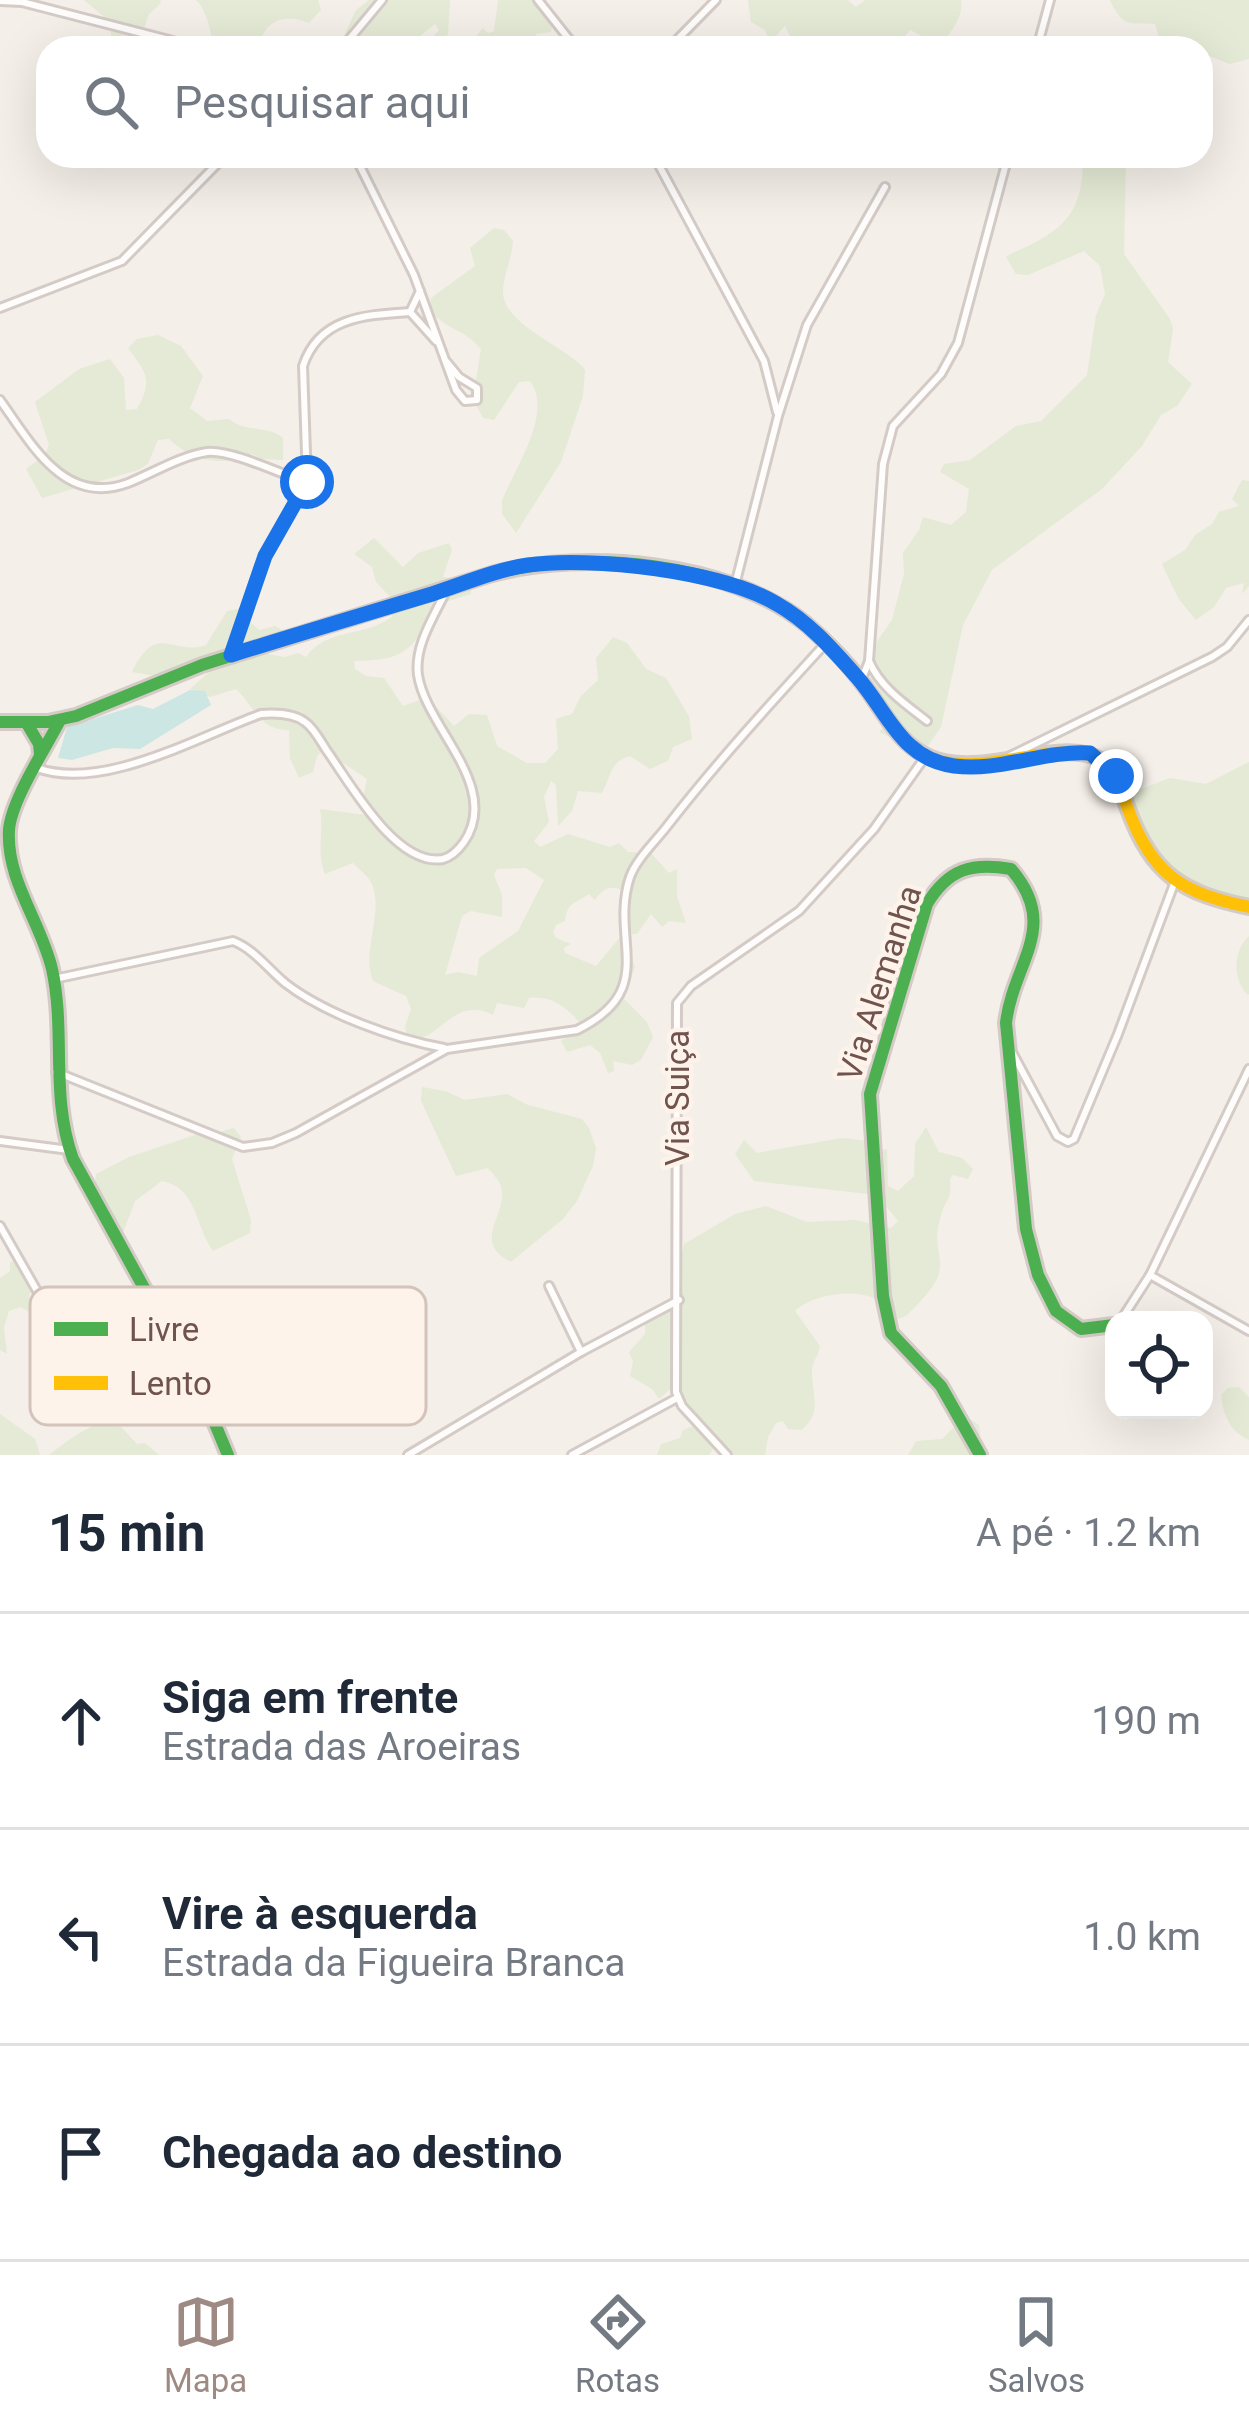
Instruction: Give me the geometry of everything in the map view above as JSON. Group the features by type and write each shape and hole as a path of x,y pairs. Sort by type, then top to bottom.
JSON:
{"main road":[{"path":"0,722 59,722 135,688 231,655 541,564 619,567 735,584 789,611 861,681 891,728 925,757 955,766 992,767 1069,753 1096,756 1116,776 1145,846 1174,884 1202,897 1249,907"},
{"path":"26,722 39,744 38,766"},
{"path":"59,722 9,822 11,864 54,980 56,1072 69,1150 143,1287"},
{"name":"Via Alemanha","path":"980,1455 940,1386 891,1333 886,1320 868,1114 874,1074 926,904 938,882 962,868 994,865 1011,869 1035,910 1030,950 1007,1013 1020,1200 1036,1268 1063,1318 1090,1330 1105,1326"},
{"path":"216,1425 227,1455"}],"street":[{"path":"352,36 382,0"},
{"path":"538,0 566,36"},
{"path":"681,36 716,0"},
{"path":"1040,36 1050,0"},
{"path":"0,1 22,2 154,36"},
{"path":"0,308 122,262 213,168"},
{"path":"361,168 420,291 456,390 465,401 477,400 477,388 459,377 446,360"},
{"path":"660,168 764,361 778,416"},
{"path":"861,681 869,661 883,464 893,426 941,374 958,343 1005,168"},
{"path":"735,584 807,325 885,187"},
{"path":"410,312 420,291"},
{"path":"410,312 441,347"},
{"path":"231,655 265,556 307,482 303,366 314,341 334,325 361,315 410,312"},
{"path":"0,400 50,469 67,481 121,486 210,451 307,482"},
{"path":"38,766 67,774 122,766 278,712 307,722 385,832 416,854 442,859 459,850 473,828 473,796 463,766 418,676 419,649 447,589"},
{"path":"992,767 1212,657 1249,620"},
{"path":"54,980 233,941 244,945 289,986 357,1021 418,1043 447,1049 577,1030 610,1008 627,972 631,875 717,762 825,644"},
{"path":"869,661 895,696 927,721"},
{"name":"Via Suiça","path":"677,1398 677,1003 691,986 799,911 874,829 925,757"},
{"path":"1012,1052 1058,1136 1068,1142 1074,1139 1174,884"},
{"path":"56,1072 243,1147 296,1133 447,1049"},
{"name":"Via Alemanha","path":"1125,1311 1150,1275 1249,1069"},
{"path":"0,1141 69,1150"},
{"path":"0,1226 35,1287"},
{"path":"1150,1275 1249,1331"},
{"path":"549,1286 581,1352"},
{"path":"408,1455 679,1300"},
{"path":"572,1455 677,1398 728,1455"}],"green space":[{"path":"84,0 160,0 141,36 112,36 109,21"},
{"path":"196,0 318,0 321,10 309,23 274,22 262,36 211,36"},
{"path":"369,0 450,0 448,34 434,36 439,30 435,24 420,36 344,36 356,10"},
{"path":"498,0 538,0 552,28 536,36 476,36 483,28 494,31"},
{"path":"748,0 848,0 856,7 865,0 961,0 958,19 948,36 922,36 910,30 905,36 790,36 785,26 776,36 767,36 751,22"},
{"path":"1110,0 1249,0 1249,59 1230,64 1213,58 1213,36 1158,36 1155,24 1123,20"},
{"path":"1082,168 1126,168 1124,254 1170,319 1168,362 1192,384 1102,489 992,570 963,625 941,727 923,753 879,732 885,726 865,680 874,676 871,650 892,620 904,574 903,553 923,517 951,525 966,512 969,489 940,472 944,464 970,460 1016,426 1041,421 1087,375 1096,315 1105,294 1100,266 1084,251 1028,275 1016,274 1006,257 1058,228 1073,209"},
{"path":"494,228 504,230 513,241 503,289 512,314 585,370 583,396 561,462 516,533 502,514 502,501 535,425 536,394 530,381 519,382 494,420 483,418 473,399 481,349 429,309 431,298 475,266 470,248"},
{"path":"158,335 181,346 203,376 190,408 207,421 229,419 277,434 283,438 283,460 252,454 209,460 169,439 158,440 148,464 138,470 42,498 26,469 45,455 49,445 35,402 79,369 110,359 124,378 126,410 137,409 146,377 128,348 137,339"},
{"path":"1242,480 1249,481 1249,586 1242,594 1244,583 1226,588 1214,607 1196,620 1178,598 1162,564 1185,550 1219,512 1239,506 1232,499"},
{"path":"374,538 403,567 418,553 449,543 452,550 443,577 471,580 471,594 436,605 407,649 391,657 354,661 355,669 366,676 384,678 403,706 420,700 432,702 454,726 469,714 487,715 497,746 527,763 545,763 558,749 556,719 572,714 581,696 598,680 596,658 613,637 627,643 646,669 666,678 689,716 692,739 673,747 668,761 650,769 630,756 623,758 602,793 578,791 572,811 558,826 556,785 551,781 544,797 549,822 534,841 540,847 568,834 610,847 619,843 628,852 651,853 669,873 677,869 677,896 686,923 669,921 662,927 651,914 637,934 632,934 627,926 625,892 612,888 595,900 589,894 573,904 553,932 571,944 564,948 565,953 596,966 621,936 635,967 624,999 647,1022 653,1037 641,1060 632,1065 613,1061 614,1071 608,1073 600,1053 590,1045 567,1052 561,1041 583,1027 560,1005 538,998 529,998 524,1008 497,1003 493,1015 468,1010 419,1039 408,1040 405,1027 411,1009 406,996 373,981 370,969 376,908 372,884 353,863 325,874 321,858 320,809 366,815 362,803 367,779 327,746 317,756 313,772 299,778 290,758 289,730 264,722 236,689 210,697 190,689 234,658 162,677 132,672 141,656 157,644 206,645 227,611 243,608 242,615 259,630 275,626 292,635 261,653 285,657 298,653 306,657 325,641 381,624 392,617 392,599 376,582 372,567 354,554","holes":["526,868 544,880 518,931 479,958 477,976 445,975 462,916 471,911 502,917 502,895 494,875 497,869"]},
{"path":"1249,762 1249,902 1175,886 1141,834 1130,793 1170,778 1206,784"},
{"path":"1249,936 1249,994 1248,995 1236,965"},
{"path":"422,1087 465,1100 507,1094 528,1105 582,1119 589,1128 596,1148 577,1201 563,1219 511,1262 493,1245 500,1183 488,1168 456,1176 421,1101"},
{"path":"926,1127 939,1152 962,1158 973,1169 968,1179 953,1175 950,1179 938,1230 940,1269 930,1290 906,1315 893,1320 883,1305 862,1295 837,1294 795,1311 820,1346 812,1370 814,1411 801,1430 788,1429 783,1421 776,1423 765,1455 722,1455 713,1449 709,1455 657,1455 661,1444 680,1438 683,1430 693,1426 685,1417 675,1385 659,1399 630,1376 629,1352 645,1334 645,1322 672,1302 684,1244 735,1214 766,1206 807,1222 856,1220 891,1228 898,1221 877,1195 754,1181 735,1154 744,1140 757,1153 842,1138 877,1142 882,1150 887,1149 888,1186 898,1191 914,1176 915,1144"},
{"path":"234,1128 241,1137 232,1159 251,1220 250,1233 213,1251 189,1199 162,1181 135,1201 121,1238 95,1187 96,1174 129,1157 201,1133"},
{"path":"10,1262 23,1265 32,1287 30,1313 21,1307 9,1311 4,1327 7,1354 0,1350 0,1278 10,1271"},
{"path":"1239,1387 1249,1397 1249,1440 1232,1428 1222,1402 1221,1395 1228,1388"},
{"path":"0,1414 35,1439 40,1455 0,1455"},
{"path":"965,1416 979,1425 981,1443 976,1452 981,1455 908,1455 916,1441 942,1439"},
{"path":"96,1425 121,1427 137,1444 145,1443 159,1455 49,1455"}],"water":[{"path":"190,690 205,691 211,705 140,749 113,748 72,760 58,758 67,727 138,705 153,709"}],"traffic: fast":[{"path":"0,722 48,722 76,716 202,665 529,566 612,562 698,574 774,603 806,624"},
{"path":"26,722 40,755"},
{"path":"59,722 11,818 10,848 18,884 52,969 62,1112 73,1159 144,1287"},
{"path":"980,1455 941,1386 891,1333 883,1296 870,1094 927,904 944,883 962,871 1011,869 1032,909 1030,945 1006,1023 1026,1229 1038,1275 1056,1311 1081,1329 1105,1326"},
{"path":"216,1425 228,1455"}],"traffic: slow":[{"path":"806,624 843,660 901,736 919,752 952,763 1067,752 1102,761 1115,777 1137,832 1172,878 1205,895 1249,907"}],"route":[{"path":"307,482 265,556 231,655 522,566 595,565 703,577 756,592 804,622 861,681 891,728 925,757 955,766 992,767 1090,753 1116,776"}]}
